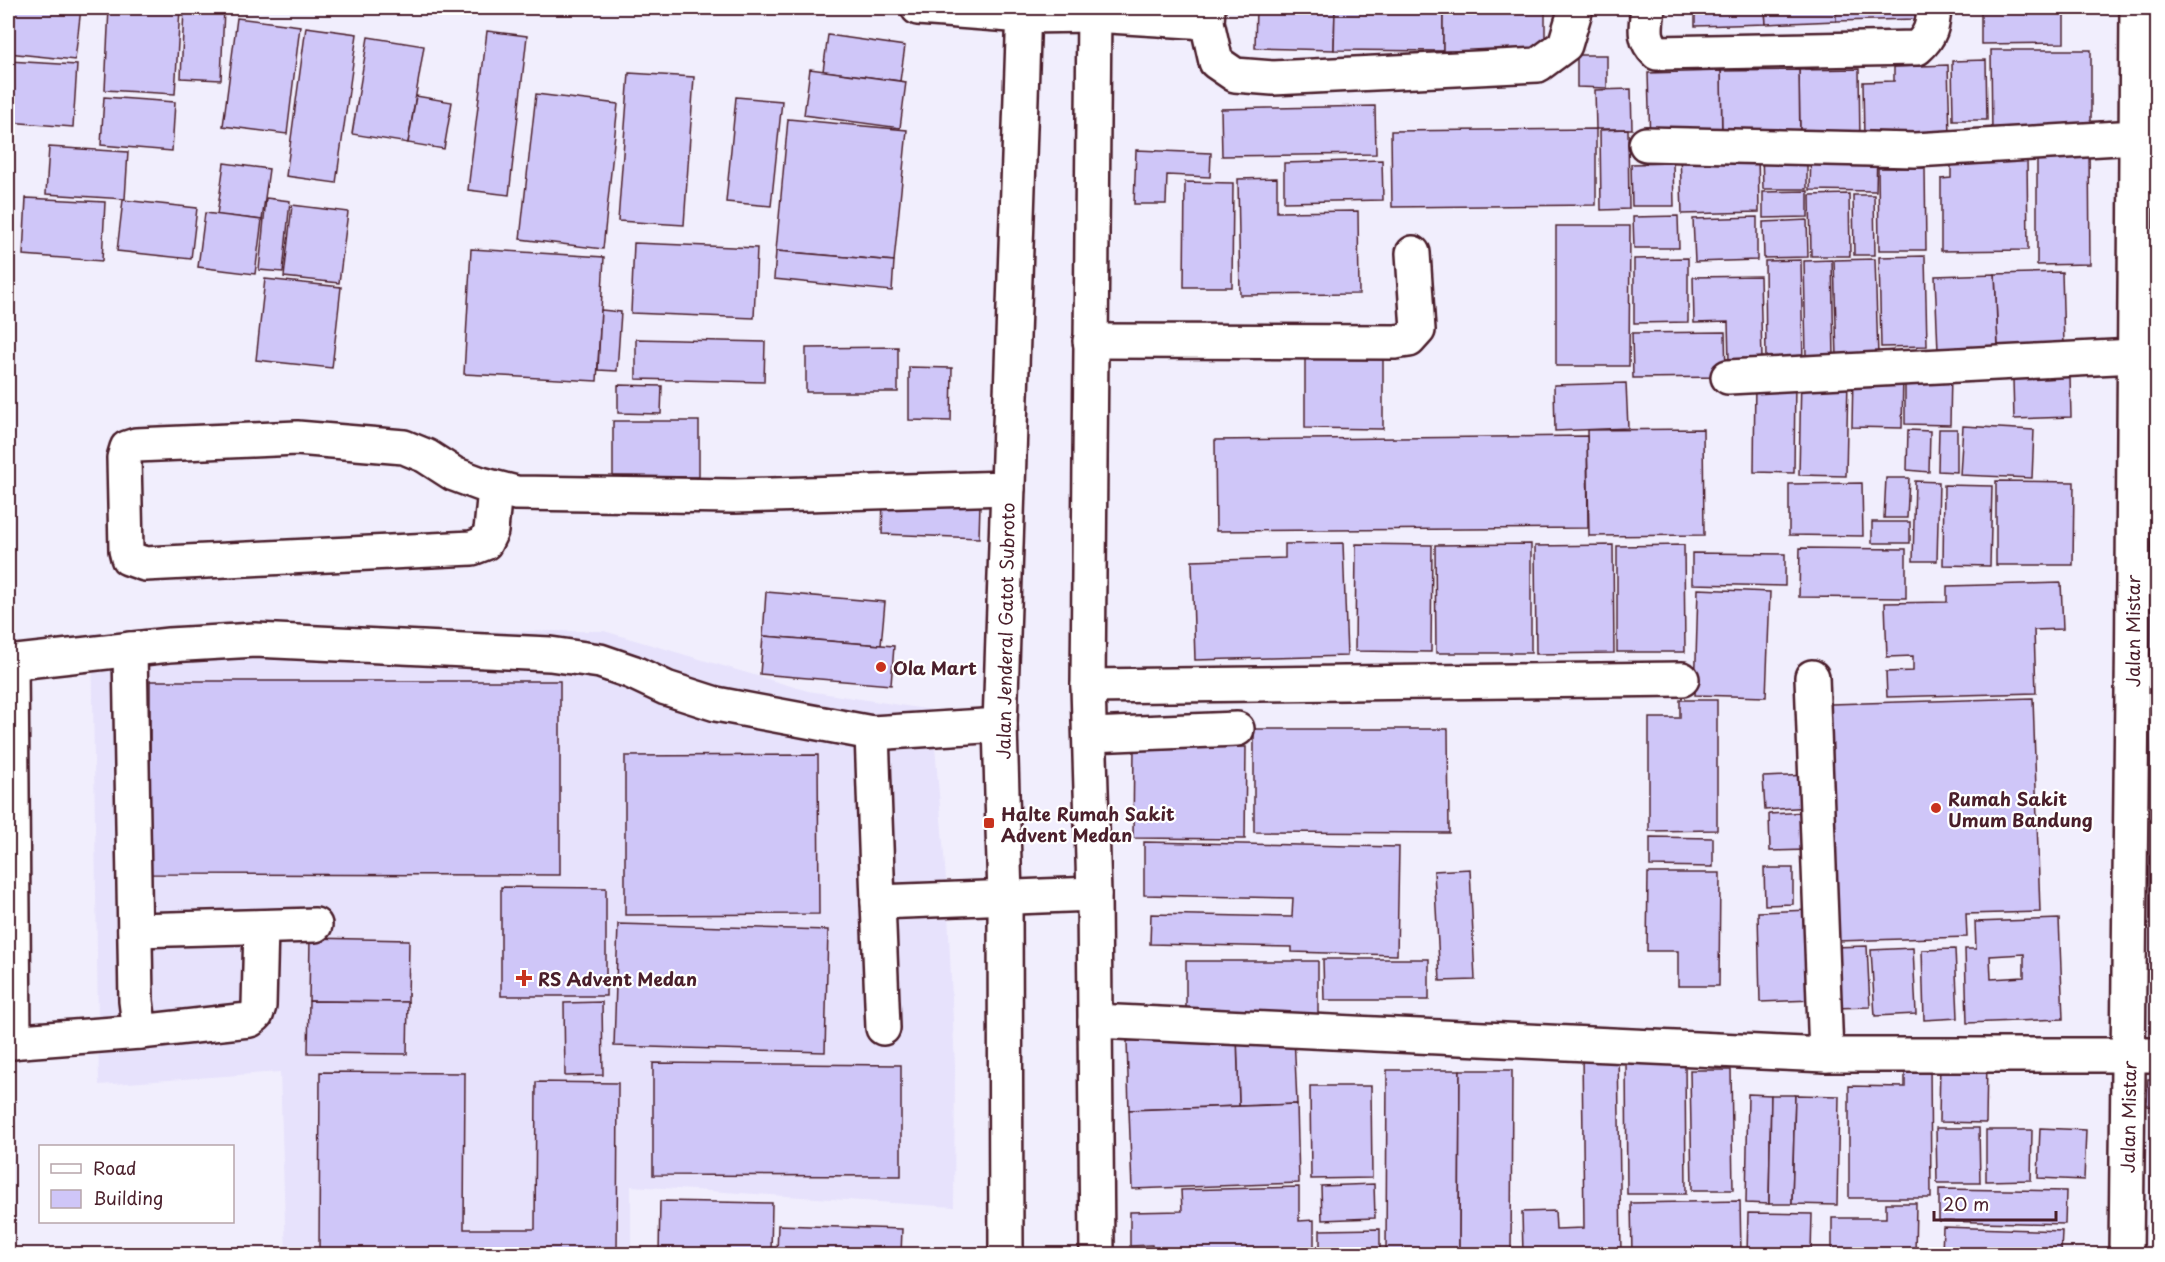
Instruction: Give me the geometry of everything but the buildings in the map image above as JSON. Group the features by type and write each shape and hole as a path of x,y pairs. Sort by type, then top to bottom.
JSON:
{"street":[{"path":"918,8 1207,15 1216,62 1235,75 1273,78 1538,65 1565,45 1576,8"},
{"path":"1648,8 1645,35 1649,45 1657,53 1917,48 1927,40 1933,27 1934,8"},
{"path":"1094,11 1088,686 1094,894 1097,1254"},
{"name":"Jalan Jenderal Gatot Subroto","path":"1006,1254 1005,897 1000,725 1024,12"},
{"name":"Jalan Mistar","path":"2126,1254 2144,1055 2145,575 2134,356 2146,265 2146,180 2136,137 2144,25"},
{"path":"1646,144 1915,150 2136,137"},
{"path":"1090,341 1395,342 1409,339 1418,330 1413,253"},
{"path":"1728,377 2134,356"},
{"path":"495,488 491,531 485,543 472,548 145,564 128,558 126,550 124,458 127,448 136,445 297,438 404,447 426,456 454,474 516,493 734,496 1008,488"},
{"path":"261,927 259,1006 256,1016 250,1020 140,1032 11,1042 9,663 214,641 255,640 550,654 600,661 632,672 666,688 716,704 872,733 1000,725"},
{"path":"130,649 136,1001 140,1032"},
{"path":"1812,678 1826,1055"},
{"path":"1088,686 1682,679"},
{"path":"1090,735 1238,729"},
{"path":"872,733 883,1028"},
{"path":"878,902 1094,894"},
{"path":"135,930 315,925"},
{"path":"1095,1021 1826,1055 2144,1055"}],"shaded area":[{"name":"RS Advent Medan","path":"604,631 808,691 932,710 947,891 955,1066 954,1207 631,1186 631,1254 286,1254 280,1072 99,1085 92,633"}],"place":[{"name":"Ola Mart","path":"881,667"},
{"name":"Rumah Sakit Umum Bandung","path":"1936,808"},
{"name":"Halte Rumah Sakit Advent Medan","path":"989,823"},
{"name":"RS Advent Medan","path":"524,978"}]}
